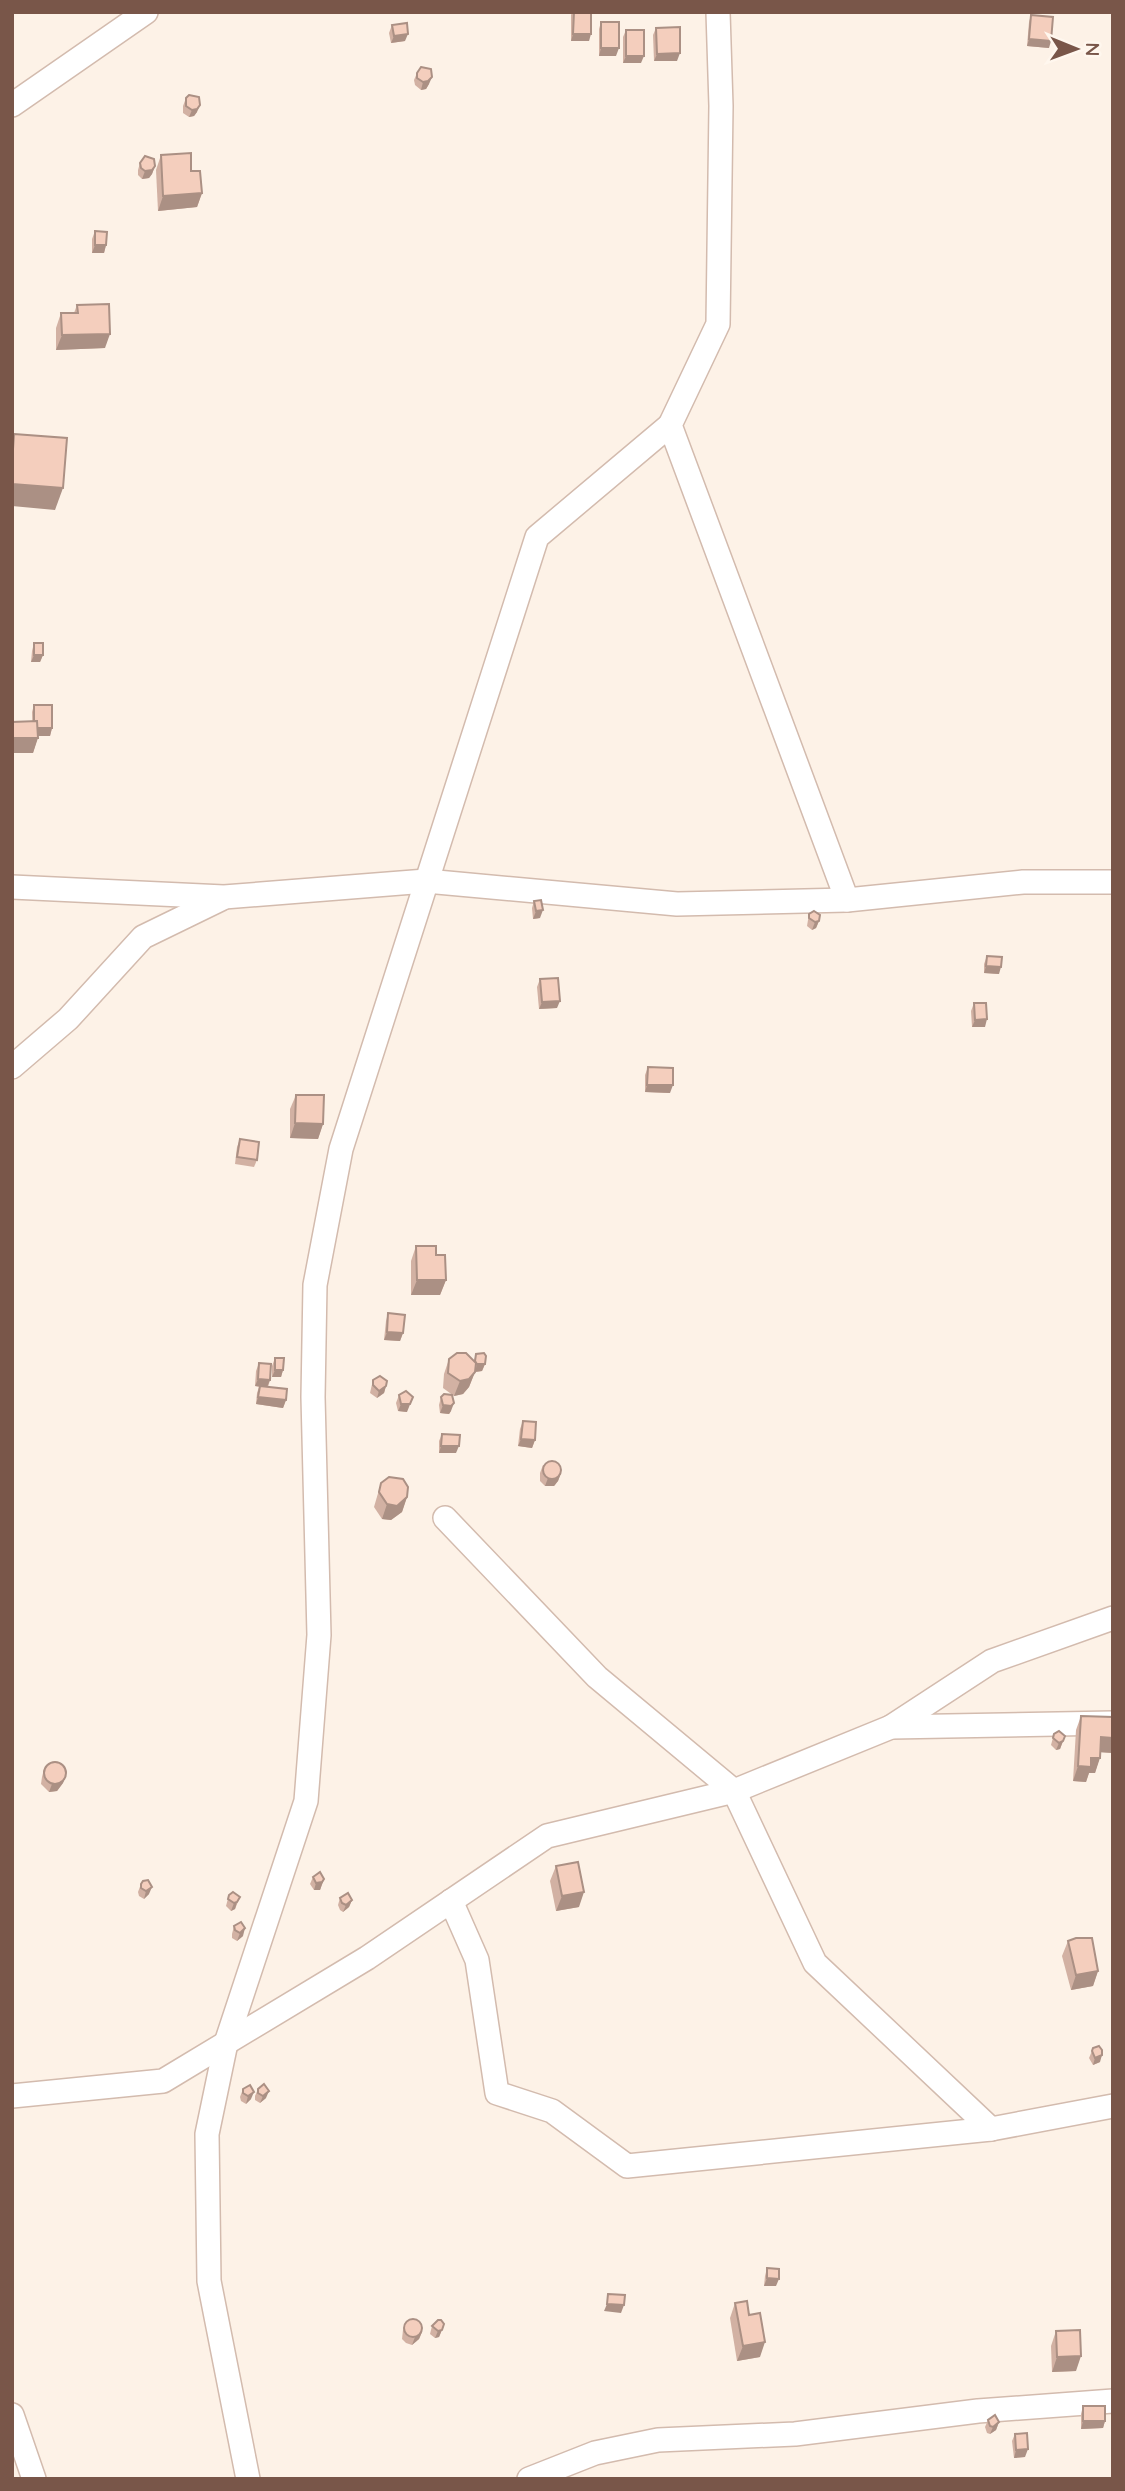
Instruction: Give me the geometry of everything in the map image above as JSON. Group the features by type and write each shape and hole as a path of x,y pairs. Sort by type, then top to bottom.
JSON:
{"street":[{"path":"12,105 146,12"},
{"path":"248,2479 209,2281 207,2134 226,2043 306,1801 319,1635 313,1397 315,1285 341,1149 537,537 670,425 719,324 721,106 718,12"},
{"path":"670,425 847,900"},
{"path":"12,887 223,897 426,881 677,904 847,900 1023,882 1113,882"},
{"path":"12,1067 68,1019 143,937 223,897"},
{"path":"445,1518 597,1677 734,1791 815,1963 991,2129"},
{"path":"12,2096 163,2081 367,1958 547,1836 734,1791 891,1727 992,1661 1113,1618"},
{"path":"891,1727 1113,1723"},
{"path":"451,1901 477,1960 497,2093 552,2111 627,2166 991,2129 1113,2106"},
{"path":"529,2479 595,2453 658,2440 795,2434 978,2411 1113,2401"},
{"path":"12,2416 34,2479"}],"building":[{"path":"574,12 591,12 591,34 573,34"},
{"path":"1031,15 1053,17 1051,41 1029,39"},
{"path":"601,22 619,22 619,48 601,48"},
{"path":"407,23 408,34 394,36 392,25"},
{"path":"680,27 680,53 657,54 656,28"},
{"path":"626,30 644,30 644,56 626,56"},
{"path":"421,67 431,69 432,77 428,81 423,82 417,78"},
{"path":"189,95 199,97 200,105 197,109 192,110 186,106 186,98"},
{"path":"191,153 191,171 200,171 202,193 163,196 161,155"},
{"path":"145,156 154,159 155,166 152,170 145,171 141,168 140,163"},
{"path":"95,231 107,232 106,245 95,245"},
{"path":"109,304 110,334 62,335 61,313 78,313 77,305"},
{"path":"14,434 67,438 63,488 12,484"},
{"path":"34,643 43,643 43,655 34,655"},
{"path":"34,705 52,705 52,728 37,728"},
{"path":"37,721 38,738 12,738 12,722"},
{"path":"541,900 543,910 536,911 534,901"},
{"path":"814,911 820,915 819,921 815,922 809,918 809,914"},
{"path":"987,956 1002,957 1001,967 986,966"},
{"path":"558,978 560,1001 542,1002 540,979"},
{"path":"974,1003 986,1003 987,1019 975,1020"},
{"path":"648,1067 673,1068 673,1085 647,1085"},
{"path":"296,1095 324,1095 323,1124 295,1123"},
{"path":"240,1139 259,1142 257,1160 237,1157"},
{"path":"416,1246 436,1246 436,1255 445,1255 446,1280 417,1280"},
{"path":"388,1313 405,1315 403,1333 387,1332"},
{"path":"457,1353 466,1353 476,1363 475,1372 469,1379 460,1381 448,1373 449,1359"},
{"path":"484,1353 485,1364 477,1364 476,1354"},
{"path":"275,1358 284,1358 283,1370 275,1370"},
{"path":"259,1363 271,1364 270,1380 258,1379"},
{"path":"380,1376 387,1381 386,1386 379,1391 373,1385 373,1380"},
{"path":"260,1386 287,1389 286,1400 258,1397"},
{"path":"406,1391 413,1397 410,1404 401,1404 399,1395"},
{"path":"444,1394 452,1395 454,1403 451,1406 443,1405 441,1397"},
{"path":"523,1421 536,1422 535,1440 521,1439"},
{"path":"442,1434 460,1435 459,1446 441,1446"},
{"path":"552,1461 558,1464 561,1470 558,1476 552,1479 546,1476 543,1470 546,1464"},
{"path":"389,1477 403,1479 408,1487 407,1497 397,1506 387,1504 379,1492 381,1483"},
{"path":"1081,1716 1113,1717 1113,1738 1101,1737 1100,1758 1091,1758 1091,1767 1078,1766"},
{"path":"1059,1731 1065,1736 1059,1743 1053,1738"},
{"path":"55,1762 63,1765 66,1773 63,1781 55,1784 47,1781 44,1773 47,1765"},
{"path":"578,1862 584,1892 562,1896 556,1866"},
{"path":"320,1872 324,1879 316,1883 313,1877"},
{"path":"148,1880 152,1887 146,1891 141,1888 141,1884"},
{"path":"233,1892 240,1897 234,1903 228,1899"},
{"path":"348,1893 352,1900 346,1905 340,1898"},
{"path":"241,1922 245,1928 240,1933 234,1926"},
{"path":"1092,1938 1098,1971 1076,1975 1068,1941"},
{"path":"1099,2046 1102,2055 1095,2058 1093,2048"},
{"path":"264,2084 269,2091 263,2096 258,2093 258,2089"},
{"path":"250,2085 254,2092 248,2096 243,2093 243,2089"},
{"path":"767,2268 779,2269 779,2279 767,2278"},
{"path":"608,2294 625,2295 624,2305 607,2304"},
{"path":"747,2301 749,2315 760,2313 765,2342 743,2346 735,2303"},
{"path":"413,2319 419,2322 422,2328 419,2334 413,2337 407,2334 404,2328 407,2322"},
{"path":"438,2320 444,2324 442,2330 438,2331 432,2326"},
{"path":"1080,2330 1081,2356 1057,2357 1056,2331"},
{"path":"1083,2406 1105,2406 1105,2421 1083,2421"},
{"path":"995,2415 999,2422 993,2427 988,2420"},
{"path":"1027,2433 1028,2449 1016,2450 1015,2434"}]}
